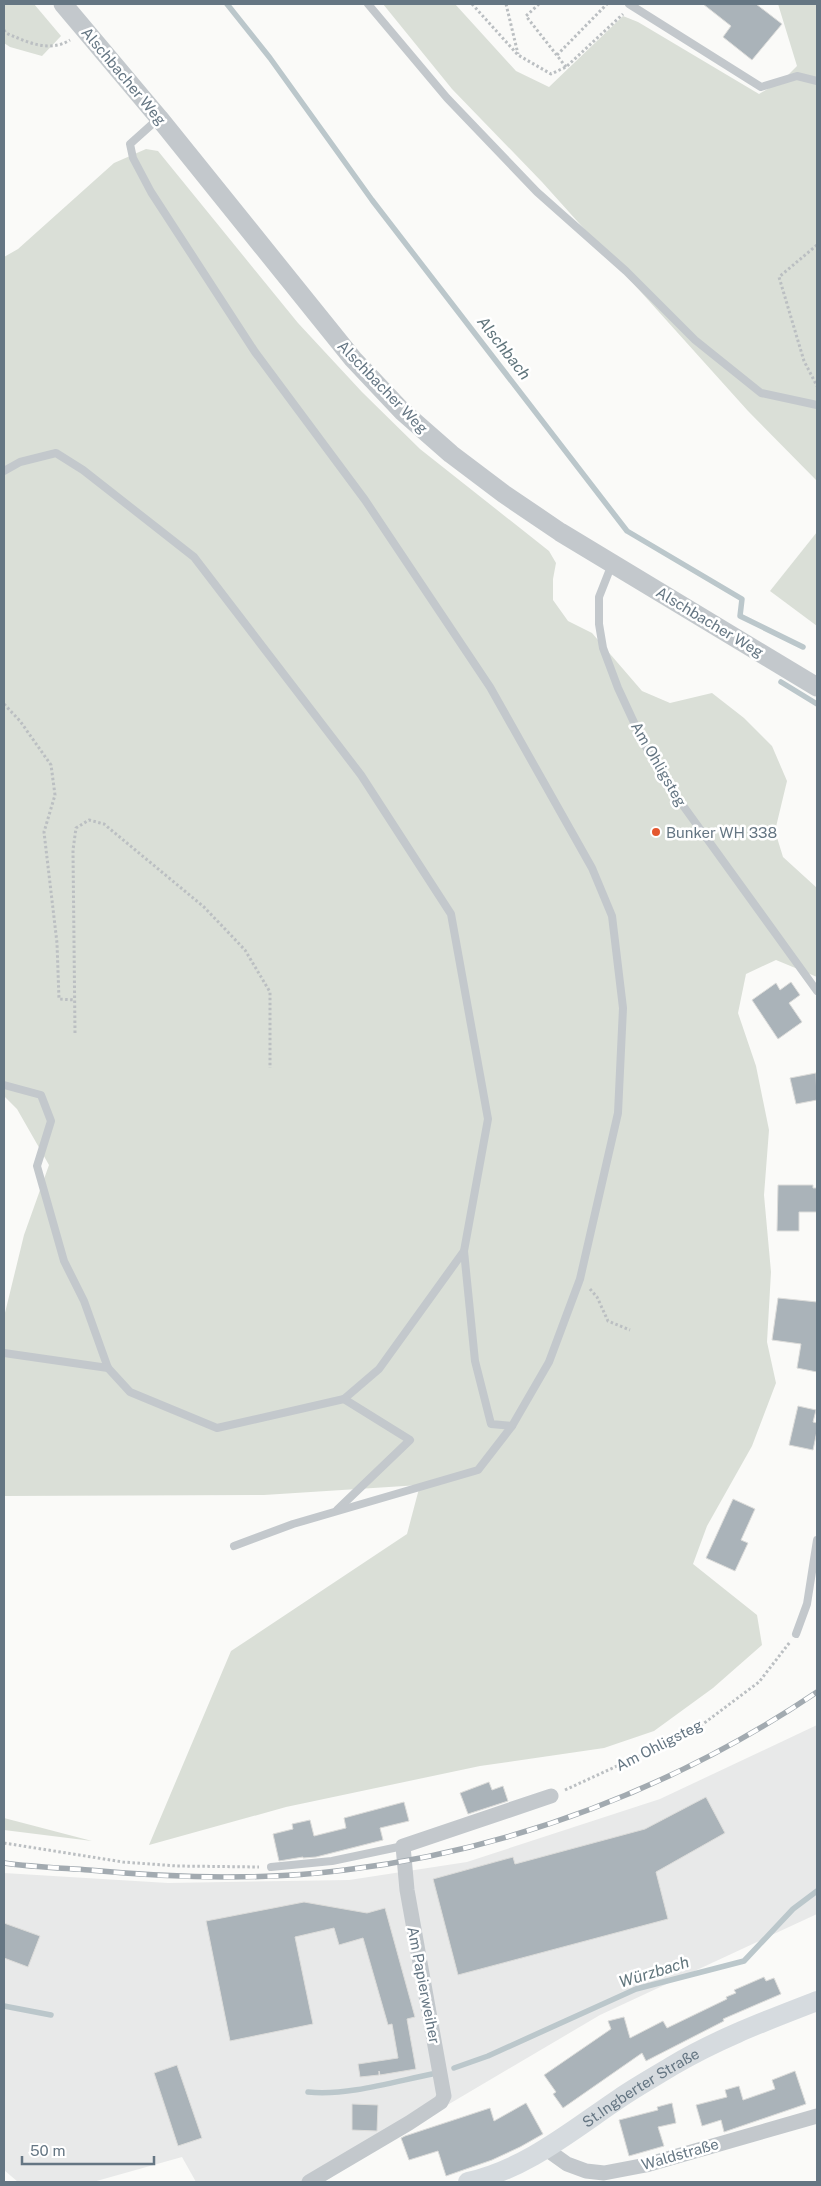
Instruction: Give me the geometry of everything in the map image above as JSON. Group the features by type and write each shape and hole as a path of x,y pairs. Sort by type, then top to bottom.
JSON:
{"main road":[{"name":"St.Ingberter Straße","path":"468,2182 489,2178 514,2167 546,2149 621,2097 674,2065 731,2035 817,2000"}],"street":[{"name":"Alschbacher Weg","path":"63,4 159,118 354,360 402,411 451,454 504,494 612,563 817,687"},
{"path":"403,1846 551,1796"},
{"name":"Am Papierweiher","path":"309,2182 362,2152 441,2102 444,2096 407,1890 403,1846"},
{"name":"Waldstraße","path":"546,2149 567,2164 586,2171 604,2173 646,2165 817,2116"}],"lane":[{"path":"368,4 447,98 537,192 626,271 695,340 761,392 817,405"},
{"path":"630,5 761,87 796,76 817,81"},
{"path":"159,118 130,144 133,158 151,192 255,352 364,500 490,687 592,868 612,916 623,1008 618,1113 580,1279 549,1362 512,1426 478,1470 293,1524 234,1546"},
{"path":"4,471 20,462 56,453 83,470 194,557 361,776 452,914 488,1118 464,1251 475,1362 491,1424 512,1426"},
{"name":"Am Ohligsteg","path":"612,563 599,597 599,624 602,648 644,744 679,800 817,991"},
{"path":"4,1085 42,1095 52,1121 37,1166 64,1261 84,1300 108,1368 130,1392 217,1428 344,1400 379,1369 464,1251"},
{"path":"4,1353 108,1368"},
{"path":"336,1511 410,1440 344,1400"},
{"path":"796,1634 807,1604 817,1540"},
{"path":"271,1867 332,1861 403,1846"}],"path":[{"path":"472,4 518,55 551,74 566,67 630,5"},
{"path":"506,4 518,55"},
{"path":"539,4 526,16 566,67"},
{"path":"557,55 607,4"},
{"path":"4,30 6,33 33,44 52,47 68,42 85,30"},
{"path":"817,245 779,277 804,361 817,386"},
{"path":"4,704 20,721 51,765 55,795 44,832 56,942 58,999 75,1000"},
{"path":"75,1033 73,850 76,828 89,820 104,824 204,907 245,950 270,992 270,1068"},
{"path":"580,1279 597,1296 608,1321 630,1330"},
{"name":"Am Ohligsteg","path":"551,1796 695,1730 759,1682 796,1634"},
{"path":"4,1843 123,1862 177,1866 271,1867"}],"shaded area":[{"path":"4,4 34,4 61,36 42,56 10,47 4,43"},
{"path":"383,4 455,4 516,71 549,87 623,16 638,22 759,94 783,80 797,66 778,4 817,4 817,481 748,411 542,182 452,89"},
{"path":"146,149 158,151 298,323 362,392 420,449 549,551 556,563 553,579 553,600 568,621 592,633 642,691 670,703 712,693 744,718 772,746 787,781 775,831 783,857 817,888 817,977 776,960 746,974 738,1013 756,1066 769,1130 764,1195 771,1272 767,1342 776,1383 752,1446 707,1526 693,1564 757,1615 762,1645 713,1688 654,1731 604,1748 480,1766 286,1807 149,1845 231,1651 407,1534 420,1485 264,1495 4,1496 4,1317 24,1235 49,1165 17,1109 4,1096 4,257 18,249 114,163"},
{"path":"817,532 817,626 770,591"},
{"path":"817,1725 817,1914 600,2015 395,2136 324,2182 196,2182 182,2157 93,2182 18,2182 4,2170 4,1873 168,1883 349,1880 467,1862 660,1799"},
{"path":"4,1818 92,1841 4,1830"}],"building":[{"path":"703,4 756,4 782,24 752,60 723,37 731,26"},
{"path":"791,982 800,995 789,1003 802,1022 778,1039 752,1000 776,983 780,990"},
{"path":"816,1073 817,1100 796,1104 790,1078"},
{"path":"778,1185 813,1185 813,1188 817,1188 817,1212 799,1212 799,1231 777,1231"},
{"path":"778,1298 817,1302 817,1372 797,1368 801,1344 772,1340"},
{"path":"798,1406 816,1410 813,1422 817,1423 817,1431 813,1450 789,1445"},
{"path":"733,1499 755,1509 741,1540 748,1543 735,1571 706,1558"},
{"path":"489,1782 492,1790 503,1786 508,1801 468,1814 460,1793"},
{"path":"706,1797 725,1833 656,1872 668,1919 458,1975 433,1879 513,1857 515,1864 645,1829"},
{"path":"404,1802 409,1821 380,1828 383,1840 316,1857 279,1861 273,1834 293,1829 292,1824 310,1820 314,1836 346,1828 344,1818"},
{"path":"304,1902 367,1913 385,1908 415,2017 407,2019 416,2069 380,2075 379,2071 379,2075 360,2077 358,2064 398,2058 392,2024 388,2025 363,1938 339,1945 334,1928 295,1937 313,2024 230,2041 206,1921"},
{"path":"4,1923 40,1936 28,1967 4,1958"},
{"path":"764,1977 766,1981 774,1978 781,1994 723,2019 724,2021 646,2061 642,2053 563,2108 553,2094 556,2092 544,2075 611,2029 608,2021 624,2017 630,2038 663,2021 667,2028 727,1999 726,1997 736,1993 734,1990"},
{"path":"177,2065 202,2138 178,2146 154,2073"},
{"path":"795,2071 806,2104 724,2132 721,2120 702,2126 696,2105 727,2097 725,2090 739,2086 743,2100 775,2089 772,2080"},
{"path":"526,2103 543,2134 520,2147 492,2160 446,2176 438,2151 409,2160 401,2138 405,2136 490,2108 494,2121"},
{"path":"672,2103 676,2123 658,2127 664,2146 629,2156 619,2120 658,2110 657,2107"},
{"path":"352,2104 378,2105 377,2131 352,2130"}],"waterway":[{"name":"Alschbach","path":"227,4 270,58 372,200 627,531 742,599 740,616 803,647"},
{"name":"Alschbach","path":"781,682 817,704"},
{"name":"Würzbach","path":"454,2068 488,2056 636,1989 744,1961 793,1909 817,1891"},
{"name":"Würzbach","path":"4,2006 51,2015"},
{"name":"Würzbach","path":"308,2092 323,2093 354,2090 432,2074"}],"railway":[{"path":"4,1863 153,1875 281,1876 345,1870 408,1860 470,1847 531,1830 592,1809 651,1784 708,1757 764,1726 817,1692"}],"place":[{"name":"Bunker WH 338","path":"656,832"}]}
